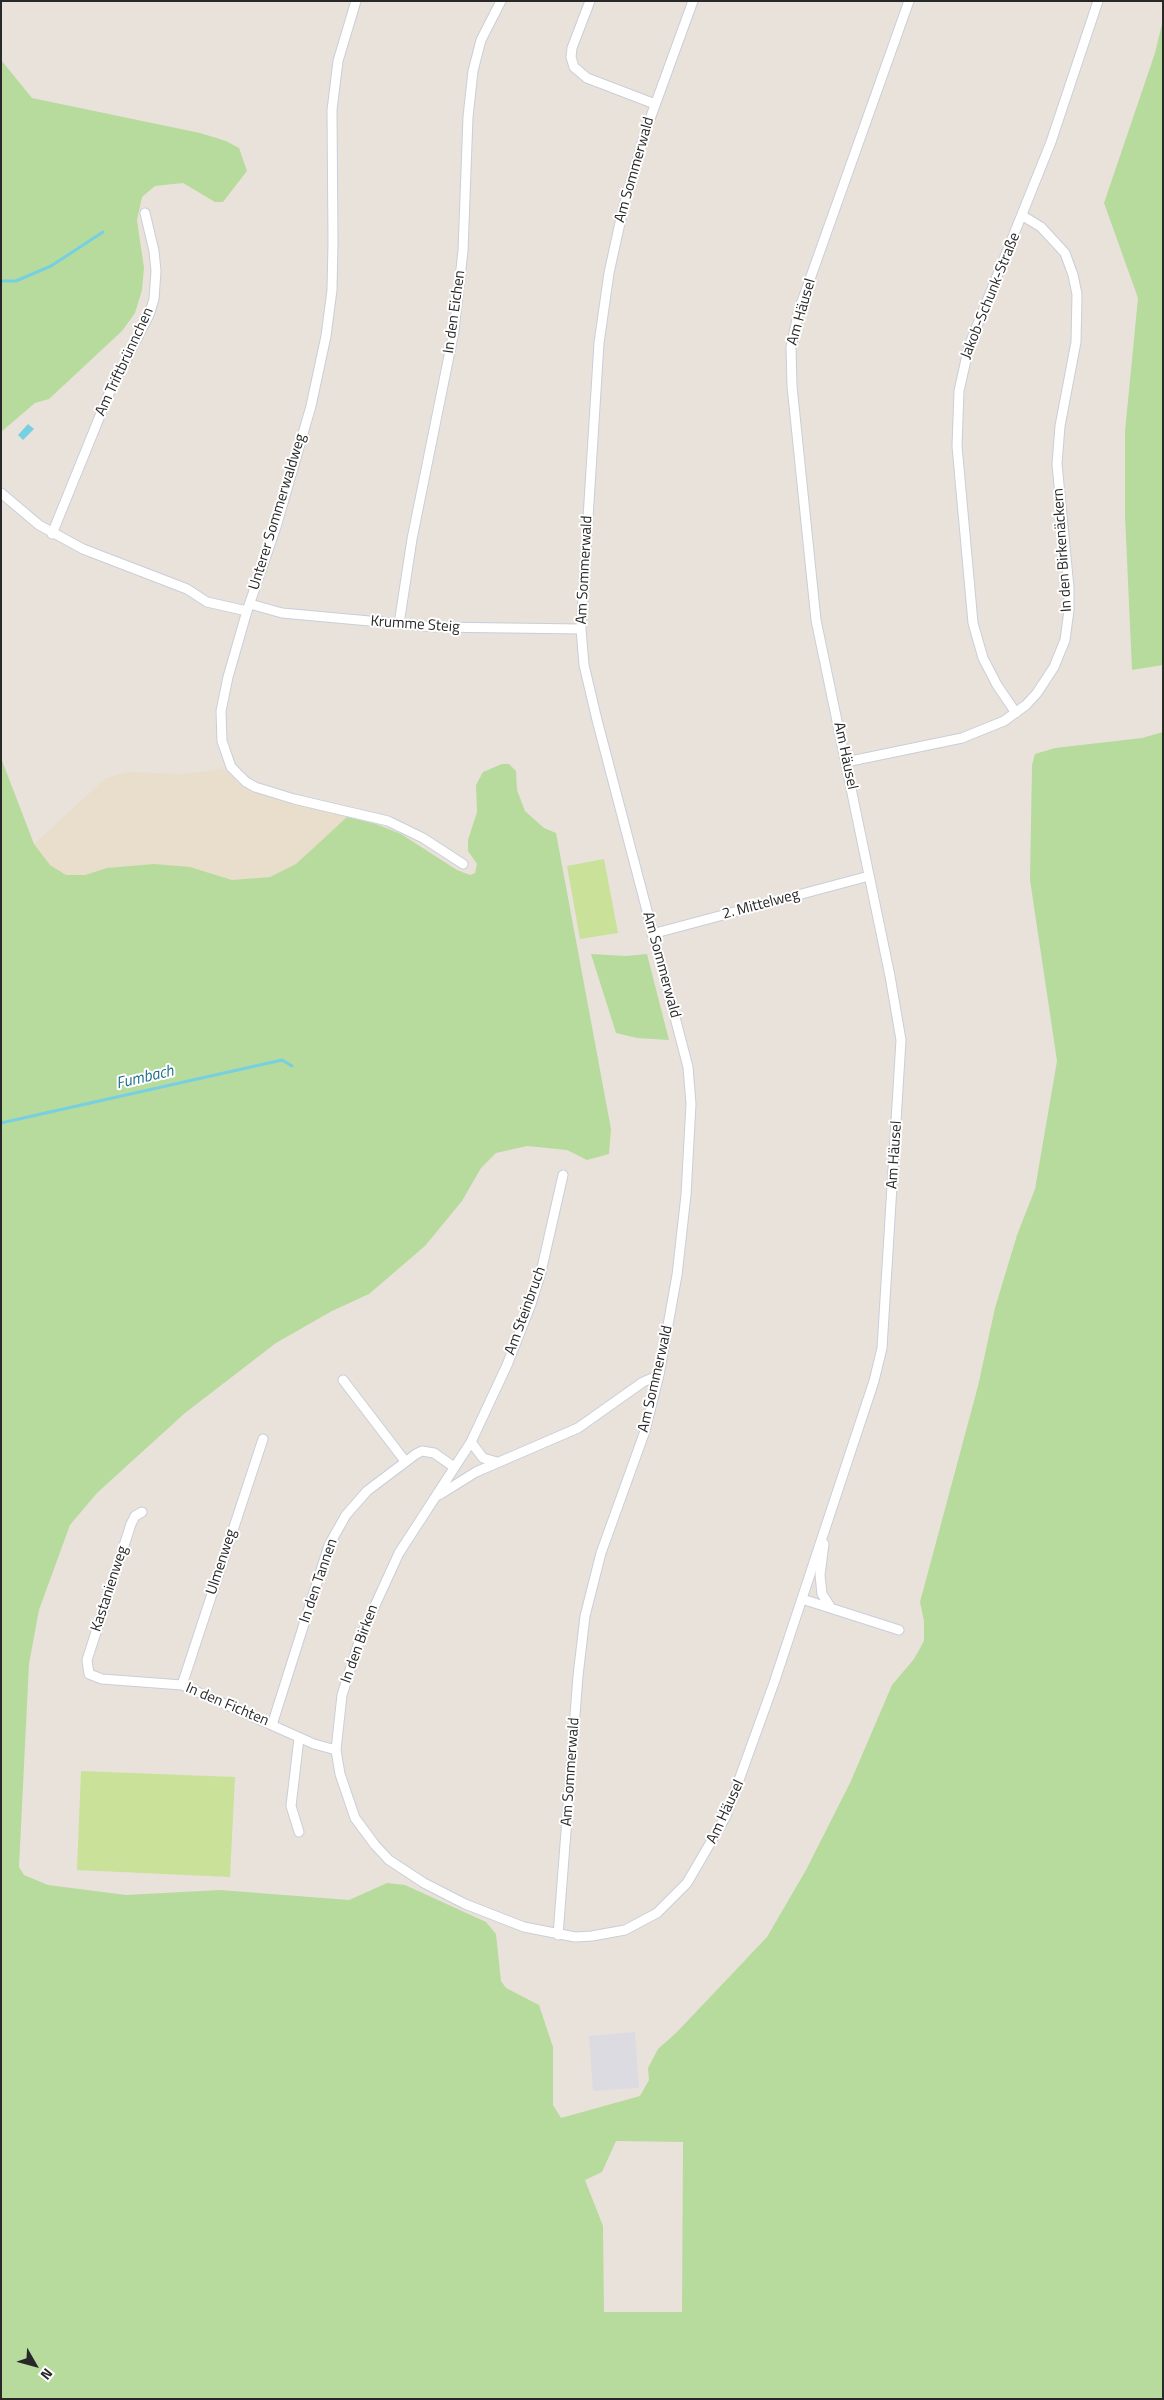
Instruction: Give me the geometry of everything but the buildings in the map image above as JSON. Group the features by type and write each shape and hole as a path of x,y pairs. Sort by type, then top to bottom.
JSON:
{"street":[{"name":"Unterer Sommerwaldweg","path":"356,1 338,61 332,110 332,290 326,336 311,406 279,518 248,608 228,677 221,711 222,741 226,755 239,776 246,782 267,792 388,821 423,838 464,864"},
{"name":"In den Eichen","path":"399,624 412,539 454,326 463,251 468,117 473,71 481,40 501,1"},
{"path":"590,1 572,48 571,57 574,67 586,78 655,104"},
{"name":"Am Sommerwald","path":"558,1935 578,1676 585,1616 601,1553 645,1431 659,1375 677,1275 685,1204 691,1104 686,1060 588,686 581,629 602,320 622,209 655,104 693,1"},
{"name":"Am Häusel","path":"558,1935 592,1936 633,1926 657,1913 687,1883 712,1843 738,1789 874,1381 882,1348 900,1082 901,1040 813,598 792,386 791,347 800,310 909,1"},
{"name":"Jakob-Schunk-Straße","path":"1016,713 997,685 983,658 973,623 961,512 957,423 958,391 969,346 1023,216 1054,133 1098,1"},
{"name":"Am Triftbrünnchen","path":"52,534 110,391 149,315 154,299 156,264 145,213"},
{"name":"In den Birkenäckern","path":"846,762 962,738 992,727 1016,713 1037,693 1054,667 1065,640 1068,626 1069,588 1057,464 1060,426 1078,322 1077,294 1073,274 1065,253 1041,227 1023,216"},
{"name":"Krumme Steig","path":"1,492 27,516 52,534 108,560 187,590 207,602 282,613 399,624 472,629 581,629"},
{"name":"2. Mittelweg","path":"652,934 869,876"},
{"name":"Am Steinbruch","path":"433,1499 471,1442 507,1365 531,1304 550,1239 563,1174"},
{"name":"In den Birken","path":"558,1935 524,1927 465,1904 412,1876 375,1846 355,1818 340,1774 336,1750 342,1695 361,1636 391,1567 433,1499 464,1478 578,1428 643,1382 659,1375"},
{"path":"343,1380 405,1461"},
{"name":"Ulmenweg","path":"182,1685 262,1438"},
{"path":"471,1442 483,1458 498,1462"},
{"name":"In den Tannen","path":"272,1725 329,1545 337,1528 355,1503 367,1491 416,1454 428,1451 434,1453 454,1467"},
{"name":"Kastanienweg","path":"86,1670 87,1660 131,1524 135,1516 142,1512"},
{"name":"Am Häusel","path":"828,1520 820,1575 822,1594 831,1608"},
{"path":"802,1599 899,1630"},
{"name":"In den Fichten","path":"86,1670 92,1677 102,1680 182,1685 299,1738 336,1750"},
{"path":"299,1738 291,1806 299,1832"}],"shaded area":[{"path":"224,769 240,785 275,799 347,817 296,864 270,877 232,880 190,867 107,868 85,875 66,875 50,865 34,844 106,778 128,772 181,774"},
{"path":"635,2032 639,2088 593,2091 589,2036"}],"green space":[{"path":"1163,20 1163,665 1132,670 1125,515 1125,431 1138,298 1104,203 1155,53"},
{"path":"1,60 32,98 200,133 226,141 239,148 247,171 223,202 215,202 183,183 155,186 142,197 137,220 144,268 142,290 135,313 122,331 49,399 35,403 1,432"},
{"path":"1163,732 1163,2399 1,2399 1,758 34,844 50,865 66,875 85,875 107,868 154,864 190,867 232,880 270,877 296,864 347,817 376,824 401,834 457,870 470,875 475,873 477,864 468,851 468,840 477,812 476,785 483,772 502,764 509,764 516,771 517,790 525,811 544,828 556,833 611,1129 609,1154 587,1160 567,1150 527,1146 496,1153 481,1168 462,1201 425,1246 369,1294 332,1311 276,1343 185,1413 97,1493 70,1525 39,1610 29,1664 19,1867 24,1875 48,1885 126,1895 220,1890 349,1900 387,1883 405,1885 486,1922 496,1934 501,1981 506,1988 539,2005 553,2047 553,2105 561,2118 640,2096 649,2080 648,2068 658,2049 677,2032 767,1937 806,1870 850,1783 892,1685 914,1659 924,1641 924,1621 920,1602 978,1386 995,1308 1017,1235 1035,1189 1057,1061 1030,880 1032,765 1035,754 1055,748 1142,738","holes":["616,2141 683,2142 682,2312 604,2312 603,2226 585,2180 602,2172"]},
{"path":"604,859 618,933 580,939 567,866"},
{"path":"591,954 626,956 647,954 669,1040 637,1038 616,1033"},
{"path":"81,1771 235,1777 230,1877 77,1870"}],"water":[{"path":"28,424 34,429 23,440 18,435"}],"waterway":[{"path":"1,281 16,281 51,266 103,232"},
{"name":"Fumbach","path":"1,1123 282,1060 292,1066"}]}
